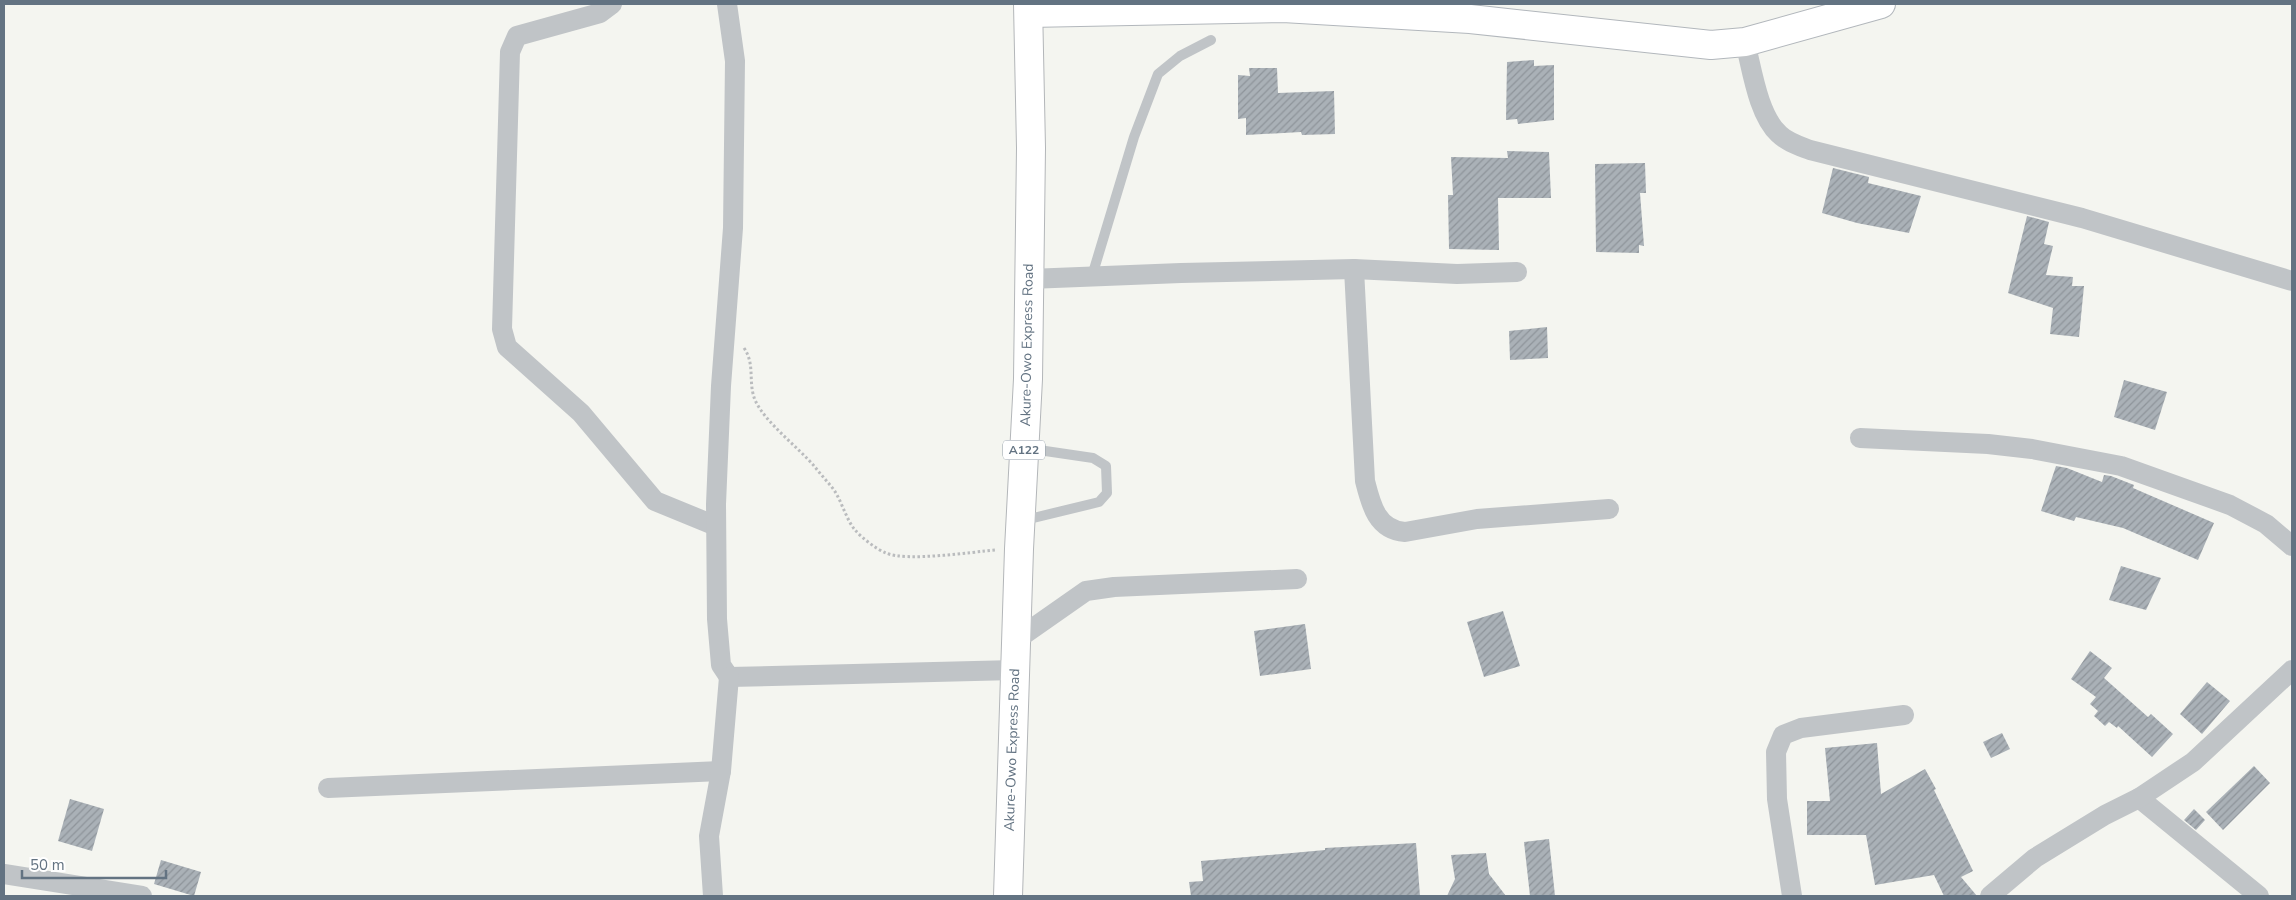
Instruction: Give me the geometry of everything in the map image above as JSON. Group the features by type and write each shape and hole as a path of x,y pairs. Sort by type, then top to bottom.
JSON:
{"main road":[{"path":"1029,8 1283,6 1470,19 1712,45 1745,42 1881,4"},
{"name":"Akure-Owo Express Road","path":"1008,896 1020,521 1028,379 1028,279 1032,148 1029,8"}],"street":[{"path":"612,4 600,13 517,36 510,52 502,328 507,347 581,413 655,501 716,526"},
{"path":"713,896 709,836 721,770 729,677 721,665 719,646 716,526 724,339 733,228 734,62 727,4"},
{"path":"1745,42 1766,120 1780,135 1810,150 2082,218 2292,281"},
{"path":"1028,279 1354,269 1457,274 1517,272"},
{"path":"1354,269 1365,481 1371,506 1379,520 1395,532 1405,532 1477,519 1609,509"},
{"path":"1860,438 1988,444 2032,449 2121,466 2230,505 2266,524 2292,546"},
{"path":"1016,640 1086,591 1114,586 1297,580"},
{"path":"729,677 1015,670"},
{"path":"1990,896 2035,858 2105,815 2139,798 2192,762 2292,670"},
{"path":"1792,896 1777,799 1776,752 1783,735 1802,728 1904,716"},
{"path":"328,788 721,770"},
{"path":"2139,798 2259,896"},
{"path":"4,874 142,896"}],"lane":[{"path":"1092,276 1134,137 1158,74 1180,56 1211,40"},
{"path":"1020,521 1100,502 1106,492 1106,466 1093,458 1024,448"}],"path":[{"path":"724,339 743,348 750,357 752,391 764,414 793,443 834,490 855,530 869,542 886,553 907,557 1019,549"}],"building":[{"path":"1534,60 1534,66 1554,65 1554,120 1518,124 1517,119 1506,120 1507,62"},
{"path":"1249,68 1277,68 1278,93 1334,91 1335,134 1302,135 1301,132 1246,135 1246,118 1238,119 1238,75 1250,76"},
{"path":"1507,151 1549,152 1551,198 1498,198 1499,250 1449,249 1448,195 1453,195 1451,157 1508,158"},
{"path":"1645,163 1646,193 1640,193 1644,246 1639,245 1639,253 1596,252 1595,164"},
{"path":"1833,168 1869,177 1868,183 1921,196 1909,233 1857,223 1822,213"},
{"path":"2027,216 2049,222 2044,244 2053,246 2046,275 2073,277 2072,286 2084,286 2079,337 2050,334 2053,308 2008,293"},
{"path":"1547,327 1548,358 1510,360 1509,331"},
{"path":"2124,380 2167,392 2155,430 2114,417"},
{"path":"2056,466 2067,468 2102,482 2104,475 2111,476 2134,485 2133,488 2214,523 2198,560 2123,528 2076,517 2074,521 2041,511"},
{"path":"2121,566 2161,578 2146,610 2109,600"},
{"path":"1503,611 1520,666 1484,677 1467,622"},
{"path":"1305,624 1311,669 1260,676 1254,631"},
{"path":"2090,651 2112,668 2104,678 2148,717 2151,714 2173,734 2152,757 2118,726 2117,728 2109,722 2105,726 2094,716 2098,711 2090,704 2096,697 2071,679"},
{"path":"2207,682 2230,701 2202,734 2180,714"},
{"path":"2002,733 2010,749 1991,758 1983,742"},
{"path":"1877,743 1881,794 1925,769 1973,871 1961,877 1977,896 1944,896 1934,875 1875,885 1866,835 1807,835 1807,801 1830,801 1825,748"},
{"path":"2254,766 2270,783 2223,830 2206,812"},
{"path":"70,799 104,809 92,851 58,841"},
{"path":"2194,809 2205,820 2196,830 2184,820"},
{"path":"1549,839 1555,896 1530,896 1524,842"},
{"path":"1416,843 1420,896 1191,896 1189,882 1203,881 1201,861 1325,850 1325,848"},
{"path":"1486,853 1489,874 1506,896 1447,896 1455,879 1451,855"},
{"path":"161,860 201,872 194,896 154,884"}]}
